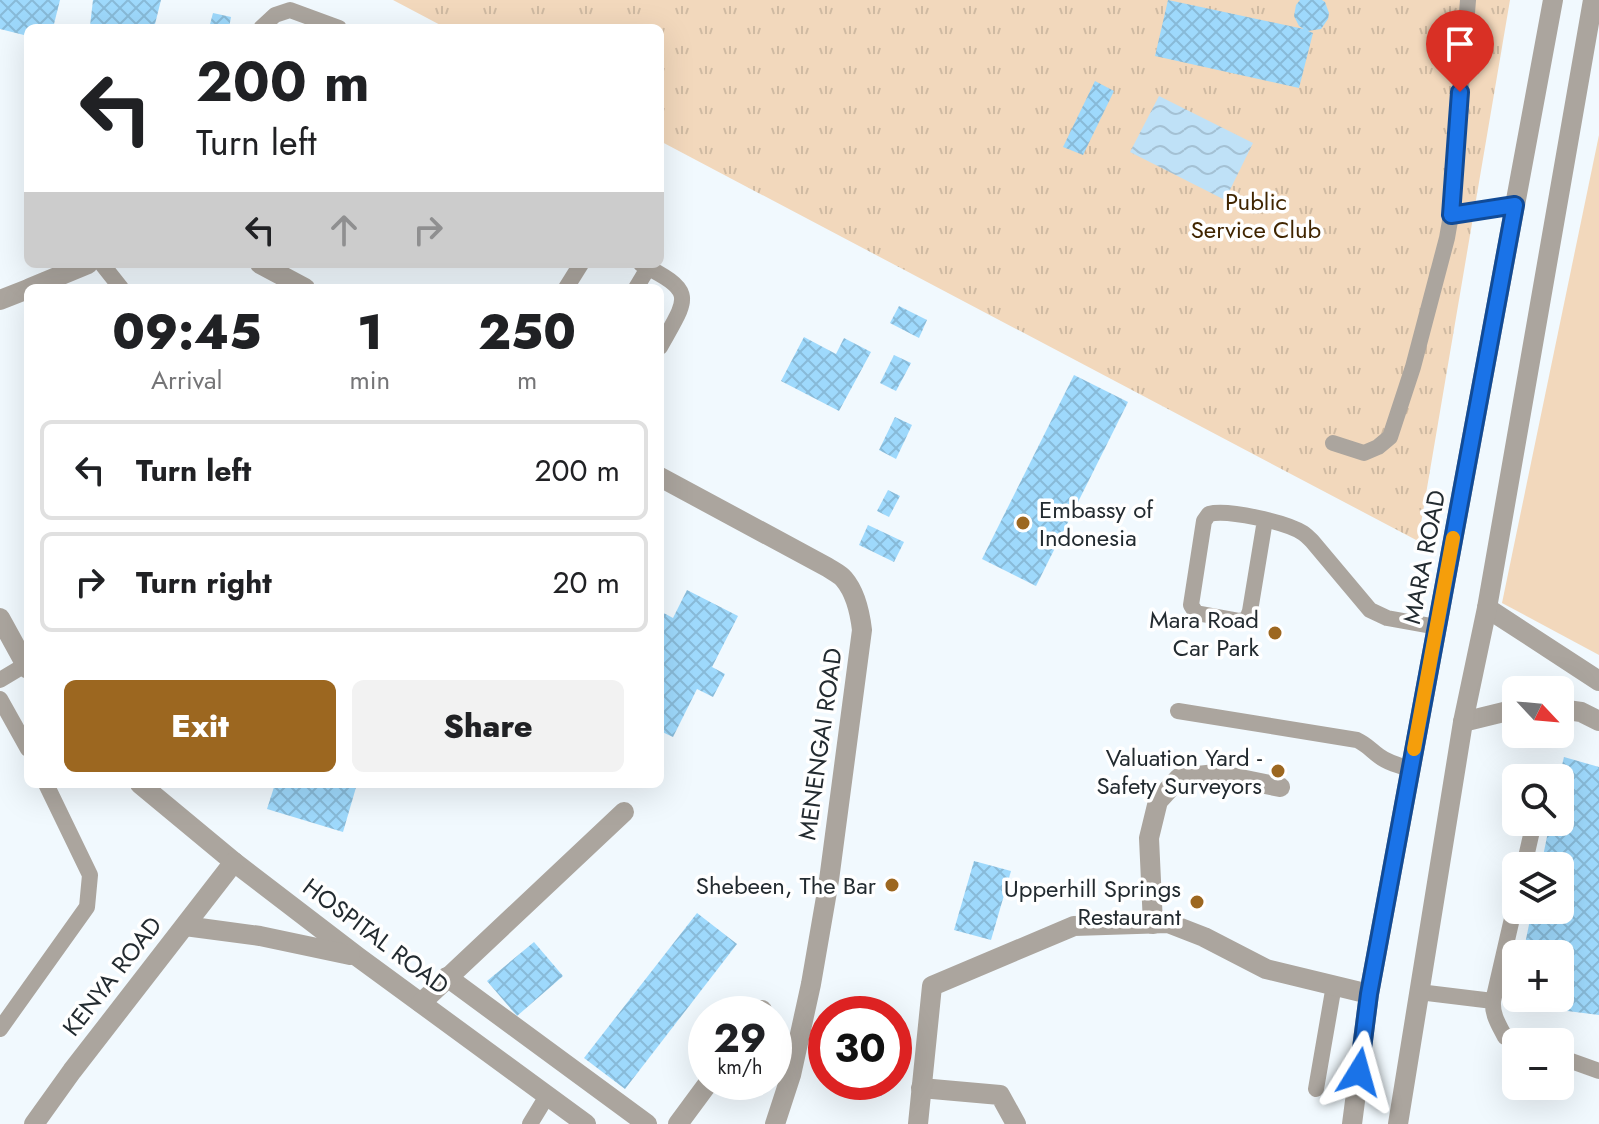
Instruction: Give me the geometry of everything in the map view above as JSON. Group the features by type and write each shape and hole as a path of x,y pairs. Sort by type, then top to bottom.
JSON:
{"street":[{"name":"MARA ROAD","path":"1352,1124 1369,994 1553,0"},
{"path":"1398,1124 1463,722 1487,608 1593,0"},
{"path":"39,284 78,268"},
{"path":"268,268 298,284"},
{"path":"0,300 24,290"},
{"name":"MENENGAI ROAD","path":"664,479 827,567 844,579 860,612 862,630 826,895 791,1075 775,1124"},
{"path":"1487,608 1599,681"},
{"path":"3,631 24,664"},
{"path":"1574,711 1599,721"},
{"path":"1463,722 1502,712"},
{"path":"1153,924 1149,838 1158,801 1179,778 1216,774 1280,787"},
{"name":"HOSPITAL ROAD","path":"145,788 234,862 358,957 586,1124"},
{"path":"421,1003 624,812"},
{"name":"KENYA ROAD","path":"34,1124 234,862"},
{"path":"918,1124 932,986 1074,926 1168,923 1204,937 1266,969 1369,994"},
{"path":"185,926 260,936 358,957"},
{"path":"447,977 647,1124"},
{"path":"921,1088 1000,1095 1016,1124"},
{"path":"678,1124 696,1100"}],"lane":[{"path":"1333,443 1364,453 1390,437 1413,367 1451,215 1468,0"},
{"path":"265,24 275,15 290,10 328,24"},
{"path":"1451,215 1515,205"},
{"path":"105,268 118,284"},
{"path":"648,268 674,282 681,290 679,314 664,340"},
{"path":"1265,520 1247,619 1240,621 1196,613 1191,605 1204,521 1209,514 1218,511 1265,520 1303,533 1370,610 1387,618 1437,627"},
{"path":"0,680 24,668"},
{"path":"0,699 24,742"},
{"path":"1178,711 1357,740 1379,757 1411,769"},
{"path":"0,1029 87,907 90,875 48,788"},
{"path":"1502,1030 1493,1010 1493,1001 1511,924"},
{"path":"1316,1089 1334,985"},
{"path":"1419,992 1493,1001"},
{"path":"1574,1062 1599,1071"},
{"path":"530,1124 547,1096"}],"green space":[{"name":"Public Service Club","path":"393,0 1510,0 1418,541 664,143 664,24 438,24"},
{"path":"1599,135 1599,655 1502,603"}],"water":[{"path":"1159,96 1253,143 1225,200 1130,152"}],"building":[{"path":"0,0 60,0 54,24 24,24 24,35 0,29"},
{"path":"93,0 161,0 155,24 90,24"},
{"path":"1168,0 1304,29 1294,16 1300,0 1322,0 1329,13 1321,29 1308,31 1313,33 1299,88 1155,56"},
{"path":"213,13 231,17 230,24 210,24"},
{"path":"1095,81 1114,91 1083,155 1063,147"},
{"path":"899,306 927,320 919,338 890,323"},
{"path":"804,337 836,354 844,338 871,352 839,411 781,381"},
{"path":"894,355 911,363 896,391 880,383"},
{"path":"1074,375 1128,402 1036,586 982,559"},
{"path":"895,417 912,425 896,459 879,450"},
{"path":"888,490 900,496 889,517 877,511"},
{"path":"868,525 904,542 894,562 859,545"},
{"path":"687,590 738,616 712,667 725,674 713,697 697,689 673,737 664,733 664,613 673,618"},
{"path":"1564,757 1599,767 1599,1015 1574,1012 1574,940 1526,940 1529,924 1574,924 1574,852 1544,852 1547,836 1574,836 1574,764 1562,764"},
{"path":"274,788 356,788 343,832 267,809"},
{"path":"974,861 1011,871 991,940 954,930"},
{"path":"697,913 737,944 697,996 688,996 688,1007 625,1089 584,1058"},
{"path":"534,942 563,976 517,1016 487,981"}],"slow traffic":[{"path":"1414,749 1453,538"}],"place":[{"name":"Embassy of Indonesia","path":"1023,523"},
{"name":"Mara Road Car Park","path":"1275,633"},
{"name":"Valuation Yard - Safety Surveyors","path":"1278,771"},
{"name":"Shebeen, The Bar","path":"892,885"},
{"name":"Upperhill Springs Restaurant","path":"1197,902"}],"route":[{"path":"1359,1072 1369,994 1515,205 1451,215 1460,92"}]}
